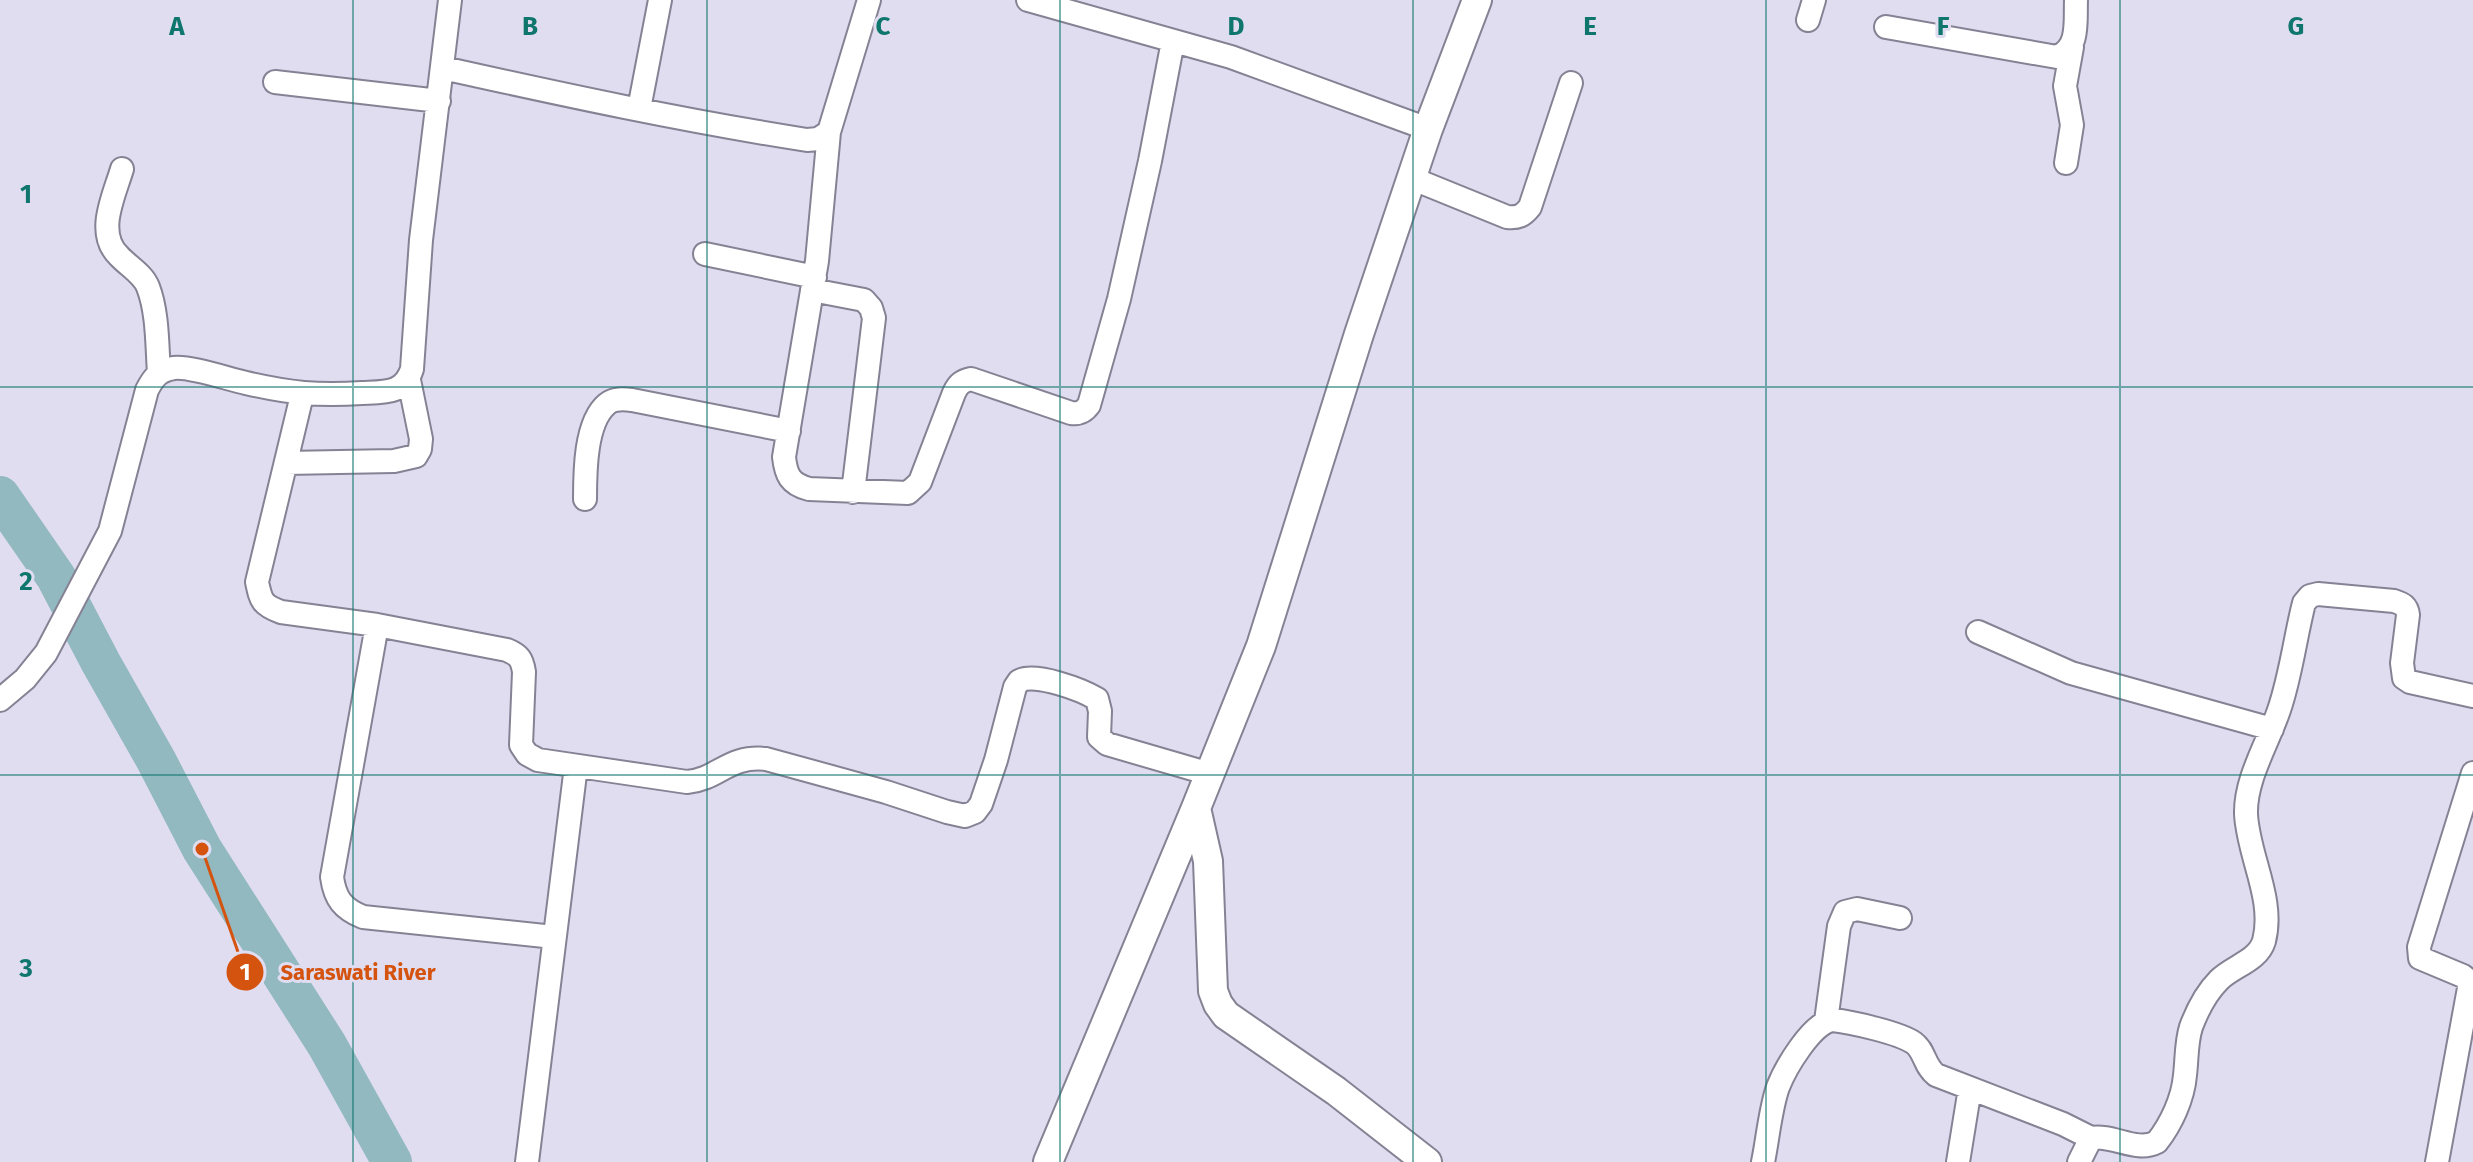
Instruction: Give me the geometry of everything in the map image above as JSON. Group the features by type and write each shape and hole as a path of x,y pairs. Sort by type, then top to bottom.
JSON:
{"street":[{"path":"286,463 394,461 416,456 420,449 421,439 409,380 421,240 450,0"},
{"path":"639,109 660,0"},
{"path":"869,0 829,132 814,284 784,457 789,478 797,486 809,489 908,493 920,482 954,393 964,380 971,379 1071,413 1085,410 1119,299 1173,41"},
{"path":"1030,0 1231,57 1428,129"},
{"path":"1048,1162 1261,646 1354,348 1428,129 1477,0"},
{"path":"2066,163 2072,125 2065,86 2076,0"},
{"path":"1886,27 2040,56 2057,57 2072,47"},
{"path":"443,68 807,140 818,139 829,132"},
{"path":"275,82 439,101"},
{"path":"1411,178 1507,217 1517,218 1525,214 1571,83"},
{"path":"122,169 106,233 116,254 139,274 150,291 159,373"},
{"path":"705,254 864,300 871,308 874,318 853,492"},
{"path":"0,700 25,679 46,653 97,560 110,531 147,390 159,373 178,368 302,395 325,396 384,392 398,388 409,380"},
{"path":"302,395 257,582 260,599 268,607 281,612 377,625 507,650 518,655 523,660 524,672 521,745 527,754 538,760 687,782 696,781 740,759 766,759 965,816 975,812 981,804 1015,687 1026,677 1033,677 1097,699 1099,737 1107,744 1210,774"},
{"path":"585,499 586,462 595,424 607,404 618,399 789,431"},
{"path":"1763,1162 1778,1087 1804,1044 1826,1021 1842,1021 1913,1042 1919,1047 1930,1070 2091,1138 2099,1137 2155,1152 2179,1102 2185,1078 2187,1042 2194,1020 2210,991 2221,979 2252,958 2263,945 2267,917 2246,814 2252,782 2290,673 2304,603 2310,596 2318,594 2403,604 2408,615 2402,663 2404,678 2473,696"},
{"path":"377,625 332,877 338,901 349,911 363,917 554,937"},
{"path":"1978,632 2071,673 2272,729"},
{"path":"527,1162 576,766"},
{"path":"2437,1162 2469,988 2468,980 2463,976 2420,958 2419,947 2473,773"},
{"path":"1196,808 1208,861 1213,991 1218,1004 1226,1015 1336,1091 1427,1162"},
{"path":"1826,1021 1839,926 1845,912 1857,909 1900,918"},
{"path":"1958,1162 1970,1088"},
{"path":"2079,1162 2091,1138"}],"waterway":[{"path":"0,496 56,577 202,849 327,1045 392,1162"}],"place":[{"name":"Saraswati River","path":"202,849"}]}
